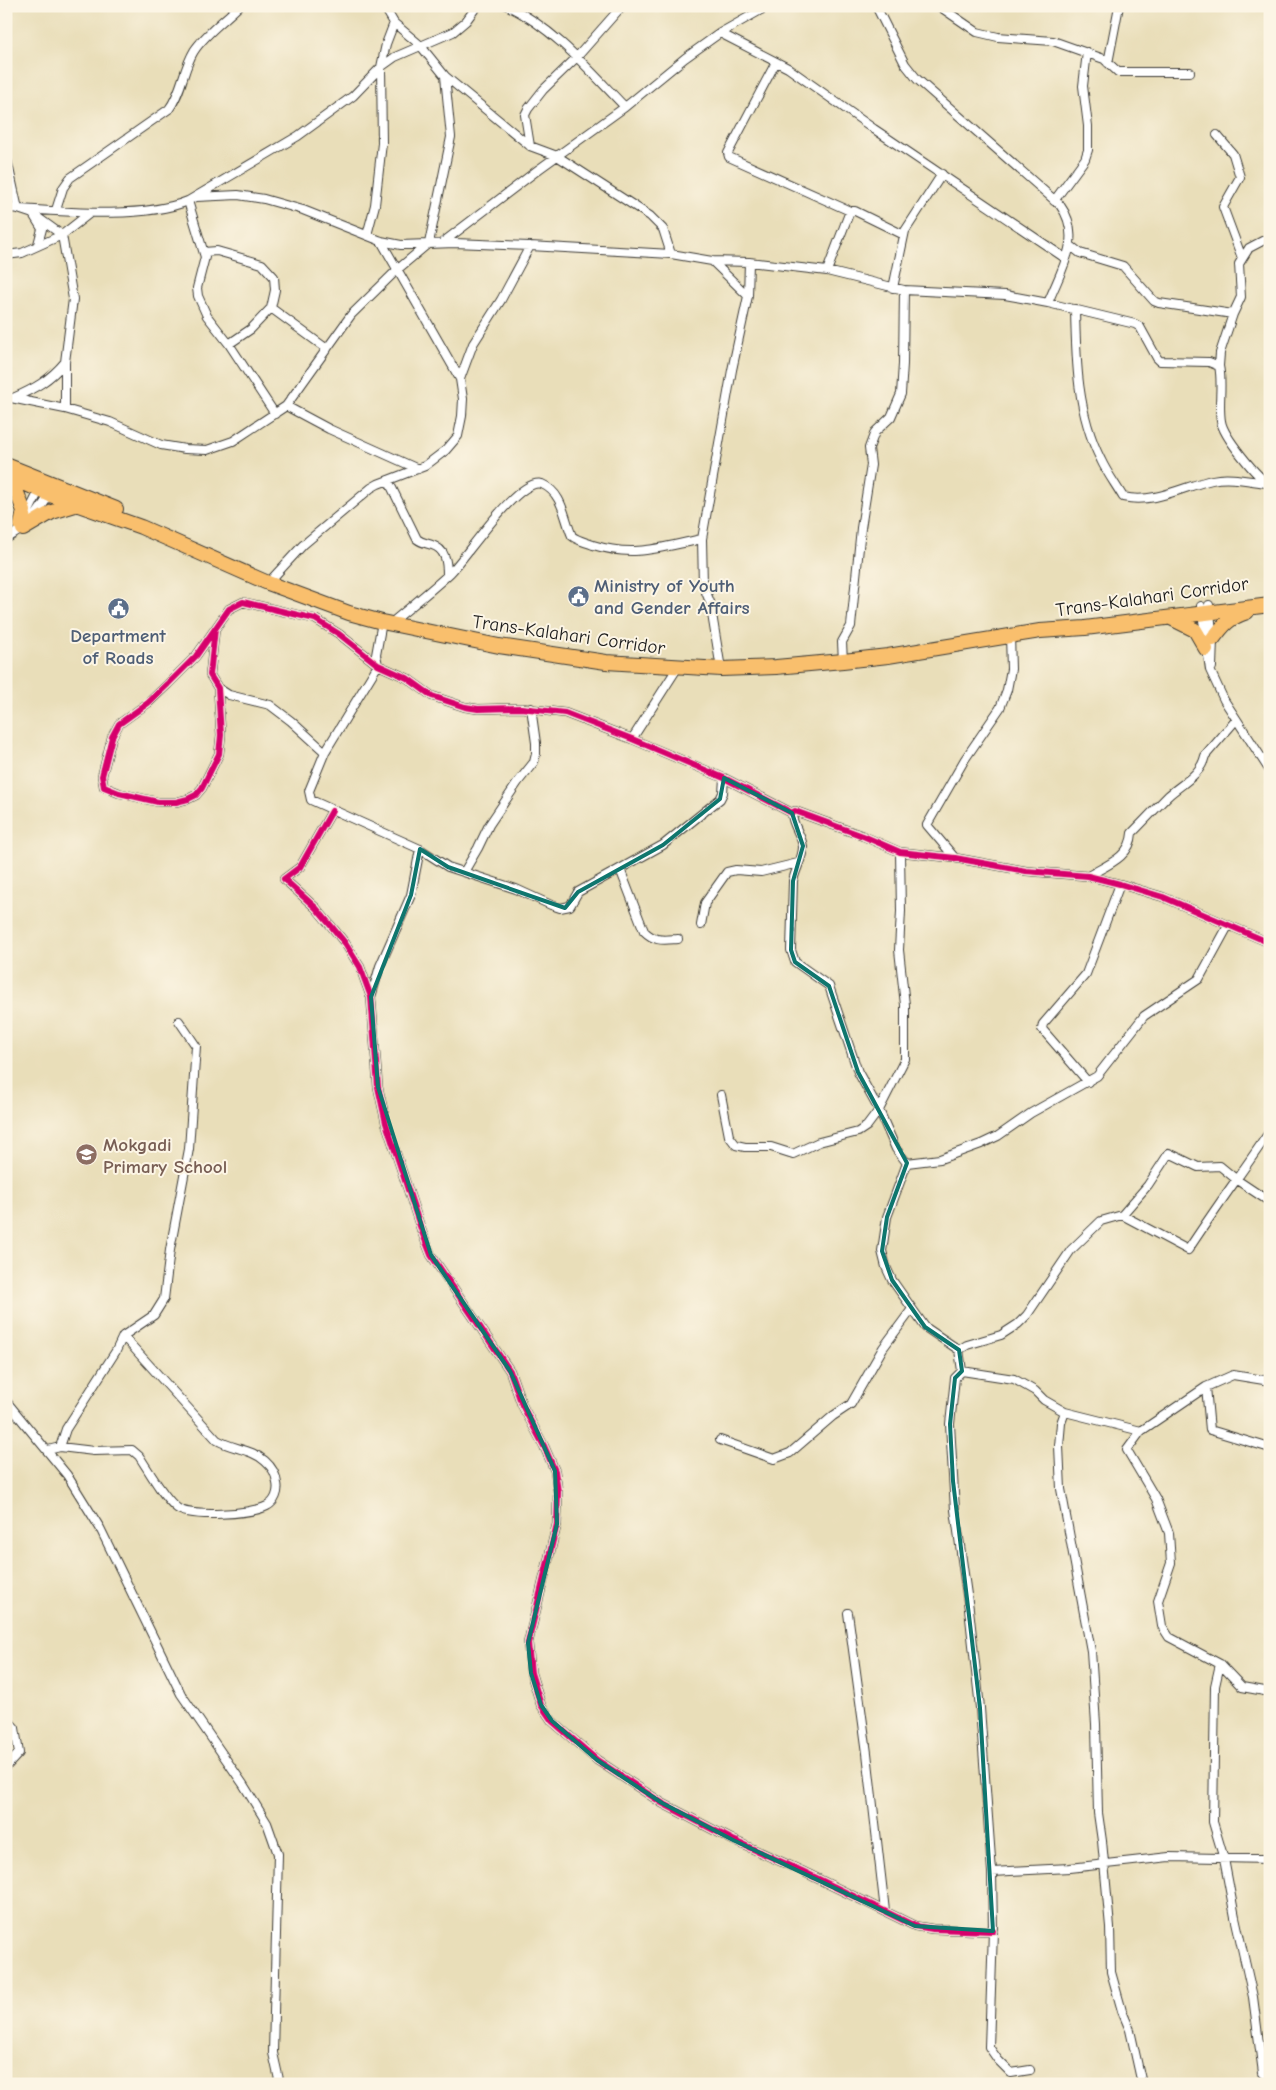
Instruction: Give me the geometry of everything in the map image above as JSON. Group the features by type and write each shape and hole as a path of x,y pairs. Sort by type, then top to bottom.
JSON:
{"highway":[{"path":"8,472 48,488"},
{"path":"8,472 24,511 15,532"},
{"name":"Trans-Kalahari Corridor","path":"48,488 75,505 142,527 268,583 386,623 546,654 606,662 721,668 776,667 843,661 888,656 1010,635 1169,617 1205,609 1270,599"},
{"name":"Trans-Kalahari Corridor","path":"48,488 119,510 142,527"},
{"path":"15,532 52,512 75,505"},
{"name":"Trans-Kalahari Corridor","path":"1040,631 1083,622 1205,609 1270,605"},
{"path":"1169,617 1185,623 1210,644 1225,622 1237,615 1270,605"}],"street":[{"path":"56,210 63,188 70,178 169,109 174,103 186,68 195,49 239,6"},
{"path":"384,6 394,23 420,45 445,76 530,146 556,156 657,222 663,229 671,254"},
{"path":"6,208 90,213 147,209 188,201 298,136 353,96 381,67 420,45 438,40 454,32 466,21 477,6"},
{"path":"508,6 529,17 557,38 625,107"},
{"path":"530,146 525,115 528,109 543,90 577,58 622,6"},
{"path":"442,244 556,156 625,107 685,58 720,33 768,6"},
{"path":"939,6 977,32 990,36 1053,40 1088,52 1108,63 1118,72 1190,72"},
{"path":"1108,63 1119,6"},
{"path":"879,7 905,64 917,79 1054,200 1067,216 1070,223 1071,246 1048,303"},
{"path":"367,235 375,205 382,143 381,67 386,44 394,23"},
{"path":"720,33 805,79 874,129 1066,258"},
{"path":"1054,200 1085,159 1088,150 1088,126 1083,86 1088,52"},
{"path":"776,62 728,153 729,157 850,211 855,210 904,235"},
{"path":"10,398 65,409 110,422 161,445 207,450 233,442 286,406 351,315 398,269 429,243 451,137 445,76"},
{"path":"1217,135 1233,154 1240,177 1223,207 1242,258"},
{"path":"6,155 18,209"},
{"path":"893,288 906,228 942,174"},
{"path":"196,197 238,195 264,198 303,210 381,241 401,245 429,243 530,246 671,254 712,261 749,262 827,270 904,290 1005,295 1075,309 1138,325 1160,361 1209,362 1219,366"},
{"path":"188,201 204,252 204,263 196,288 198,296 207,316 229,344 275,414"},
{"path":"18,209 33,214 62,235 73,299 65,362 65,409"},
{"path":"827,270 850,211"},
{"path":"6,255 22,253 38,244 62,235 90,213"},
{"path":"33,214 42,229 38,244"},
{"path":"1268,484 1224,433 1221,422 1221,377 1219,366 1220,353 1233,314 1241,297 1238,264 1249,248 1270,238"},
{"path":"268,583 303,545 372,488 418,469 436,459 458,436 463,407 460,379 381,241"},
{"path":"460,379 476,337 501,300 530,246"},
{"path":"1071,246 1080,253 1123,266 1154,301 1158,303 1233,314"},
{"path":"204,252 217,251 262,264 274,277 275,290 271,308 252,329 229,344"},
{"path":"712,261 748,296"},
{"path":"721,668 710,602 702,578 702,539 732,370 748,296 749,262"},
{"path":"843,661 842,642 850,626 861,528 871,465 869,448 875,432 891,417 901,394 904,364 904,290"},
{"path":"271,308 327,349"},
{"path":"1075,309 1076,368 1082,407 1100,460 1123,497 1135,500 1168,495 1214,479 1237,479 1268,484"},
{"path":"10,398 39,386 54,376 65,362"},
{"path":"286,406 329,429 418,469"},
{"path":"388,480 417,538 421,542 439,547 444,555 447,576"},
{"path":"702,539 647,551 629,552 602,547 572,536 565,512 558,499 541,484 532,484 523,489 490,523 447,576 386,623 376,655 378,665 325,752 309,795 311,800 332,811 420,849 448,866 516,889 560,908 570,906 578,892 663,845 720,799 723,793 724,778"},
{"path":"15,532 48,488"},
{"path":"218,688 221,735 219,754 202,788 196,795 176,802 158,802 119,793 104,787 102,776 112,737 119,724 148,703 168,684 196,656 229,608 243,602 315,620 339,634 378,665 407,678 432,696 465,707 531,708 564,713 632,739 724,778 792,813 807,815 900,852 955,858 1026,871 1088,876 1164,897 1270,943"},
{"path":"1205,609 1212,676 1236,720 1270,771"},
{"path":"1205,609 1212,676 1270,771"},
{"path":"215,629 210,675 218,688 229,695 270,705 325,752"},
{"path":"955,858 927,825 965,759 1000,708 1012,669 1010,635"},
{"path":"632,739 678,667"},
{"path":"464,872 489,825 534,762 536,743 531,708"},
{"path":"1088,876 1126,853 1131,843 1132,833 1170,794 1192,778 1204,762 1205,756 1236,720"},
{"path":"332,811 300,867 284,878 316,908 345,943 360,967 371,997 378,1087 386,1123 422,1232 431,1255 510,1370 522,1405 544,1446 554,1471 558,1492 557,1524 528,1643 531,1673 541,1705 552,1721 597,1760 662,1803 733,1840 885,1911 901,1921 924,1928 993,1931"},
{"path":"792,813 791,818 797,828 803,846 793,881 791,950 795,962 829,986 858,1072 879,1110 896,1149 907,1163"},
{"path":"371,997 380,966 411,894 420,849"},
{"path":"721,1095 729,1136 736,1145 745,1147 771,1146 794,1154 819,1142 858,1132 867,1126 879,1110 906,1059 905,1005 899,950 901,911 900,852"},
{"path":"702,925 705,903 727,872 736,870 761,872 798,863"},
{"path":"620,869 644,930 650,937 658,940 678,939"},
{"path":"1088,1082 1042,1029 1043,1024 1086,974 1120,884"},
{"path":"907,1163 940,1159 981,1144 998,1136 1031,1112 1097,1076 1144,1016 1199,979 1228,926"},
{"path":"60,1447 66,1429 123,1336 154,1315 164,1299 170,1250 190,1148 196,1046 179,1020"},
{"path":"1122,1215 1188,1250 1215,1208 1237,1180 1270,1131"},
{"path":"960,1350 967,1345 1001,1335 1018,1324 1027,1314 1070,1250 1101,1221 1122,1215 1148,1184 1169,1154 1198,1167 1220,1166 1270,1202"},
{"path":"907,1163 887,1216 882,1252 892,1280 925,1327 960,1350"},
{"path":"720,1440 774,1458 782,1457 798,1447 833,1416 851,1404 883,1348 912,1308"},
{"path":"48,1450 60,1447 94,1451 132,1450 139,1456 177,1508 188,1513 253,1510 266,1506 274,1500 278,1488 276,1473 266,1461 254,1453 225,1445 217,1440 123,1336"},
{"path":"960,1350 962,1371"},
{"path":"962,1371 1014,1379 1065,1412 1141,1430"},
{"path":"962,1371 955,1378 950,1424 955,1510 980,1708 992,1872 993,1931 989,2047 998,2060 1011,2073 1030,2070"},
{"path":"1270,1382 1232,1375 1206,1387 1141,1430 1127,1450 1156,1499 1169,1533 1171,1562 1158,1601 1162,1626 1168,1637 1220,1664 1242,1687 1270,1692"},
{"path":"1206,1387 1210,1430 1270,1448"},
{"path":"6,1401 67,1475 100,1528 181,1694 243,1784 267,1823 278,1854 273,2054 280,2084"},
{"path":"1065,1412 1061,1423 1059,1446 1060,1489 1091,1651 1096,1724 1098,1813 1110,1927 1111,1972 1122,2011 1130,2030 1142,2084"},
{"path":"848,1613 866,1743 885,1911"},
{"path":"1220,1664 1215,1686 1213,1822 1224,1859 1253,1997 1263,2073 1270,2079"},
{"path":"6,1718 15,1728 19,1752 6,1767"},
{"path":"992,1872 1041,1871 1169,1857 1270,1859"}],"highlighted area":[{"path":"724,778 792,813 803,846 793,881 791,950 795,962 829,986 858,1072 907,1163 887,1217 882,1251 892,1280 925,1327 959,1350 962,1371 955,1378 950,1424 953,1481 980,1708 993,1931 915,1926 733,1840 662,1803 597,1760 552,1721 541,1705 531,1673 528,1643 557,1524 555,1471 510,1371 431,1255 378,1087 371,997 411,895 420,849 448,867 565,908 578,892 663,845 720,799"}],"cycle path":[{"path":"215,629 210,675 218,688 221,735 219,754 202,788 196,795 188,799 176,802 158,802 119,793 104,787 102,776 112,737 119,724 148,703 168,684 196,656 229,609 243,602 315,619 339,634 378,665 407,678 432,696 465,707 478,709 521,708 565,713 724,778 792,813 795,811 900,852 955,858 1026,871 1088,876 1163,897 1270,943"},
{"path":"332,811 300,867 284,879 316,908 345,943 360,967 371,997 378,1087 386,1123 422,1232 431,1255 510,1371 522,1405 555,1471 558,1492 557,1524 528,1643 531,1673 541,1705 552,1721 597,1760 662,1803 733,1840 915,1926 933,1929 993,1931"}],"place":[{"name":"Ministry of Youth and Gender Affairs","path":"578,596"},
{"name":"Department of Roads","path":"118,609"},
{"name":"Mokgadi Primary School","path":"87,1155"}]}
